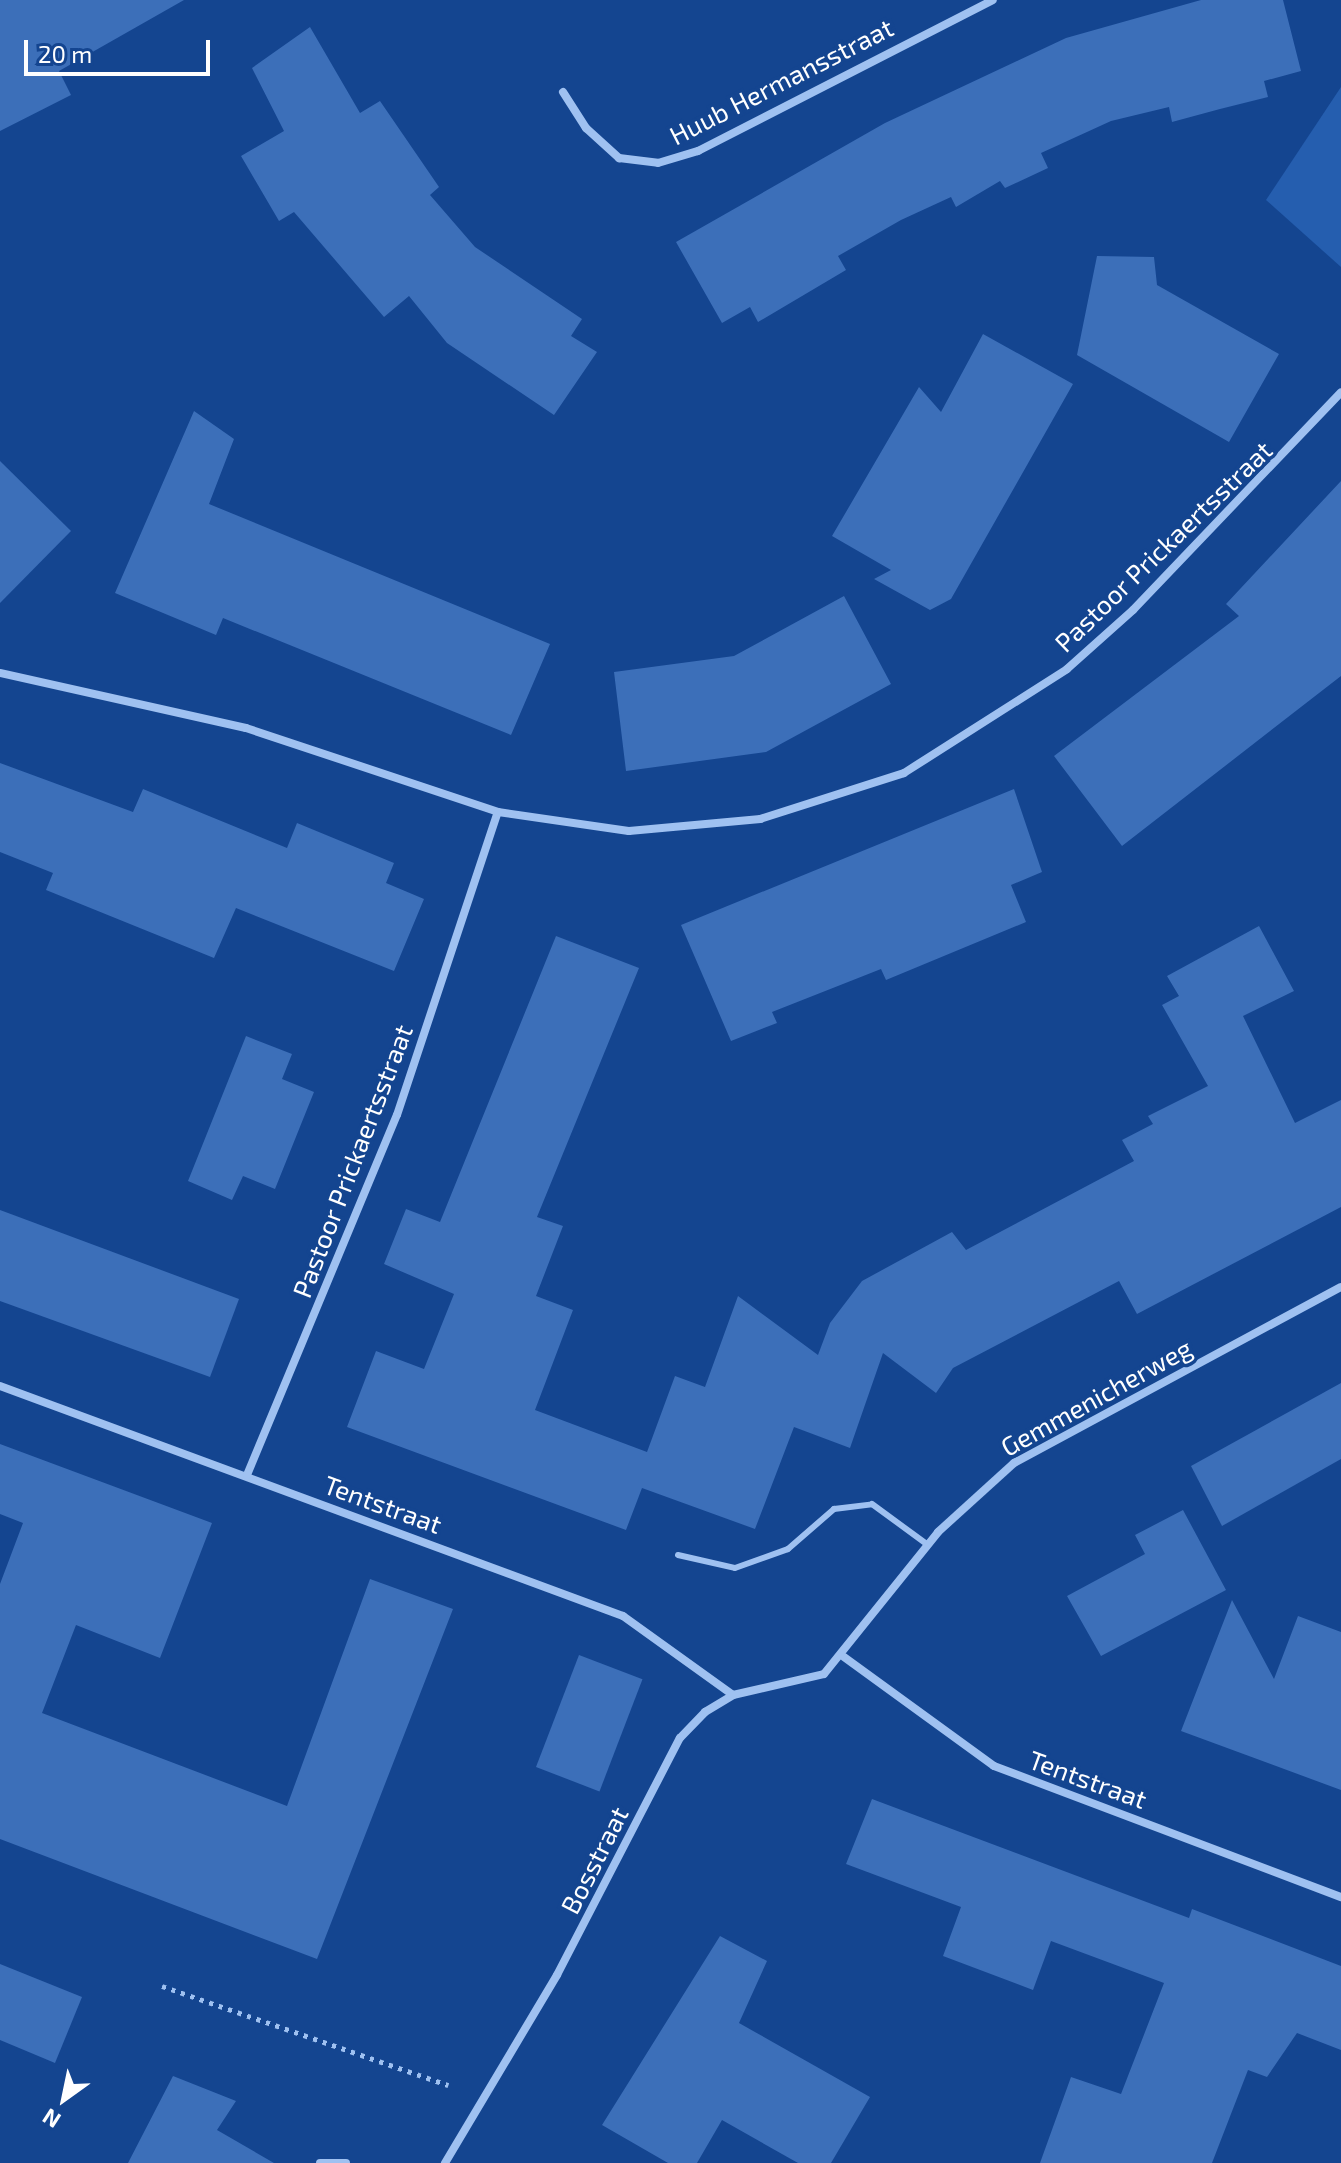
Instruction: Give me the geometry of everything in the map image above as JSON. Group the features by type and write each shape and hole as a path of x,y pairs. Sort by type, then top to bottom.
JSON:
{"street":[{"name":"Huub Hermansstraat","path":"563,92 586,128 619,158 658,163 698,151 993,0"},
{"name":"Pastoor Prickaertsstraat","path":"0,673 246,728 498,812 629,831 760,819 904,773 1067,669 1133,610 1341,392"},
{"name":"Pastoor Prickaertsstraat","path":"247,1475 397,1115 498,812"},
{"name":"Gemmenicherweg","path":"844,1657 928,1545 1014,1463 1341,1287"},
{"name":"Tentstraat","path":"0,1386 623,1616 733,1695"},
{"name":"Tentstraat","path":"844,1657 994,1766 1341,1897"},
{"name":"Bosstraat","path":"448,2162 486,2100 680,1738 733,1695 798,1684 844,1657"},
{"path":"320,2163 346,2163"}],"lane":[{"path":"678,1555 735,1568 788,1549 834,1509 872,1504 928,1545"}],"path":[{"path":"162,1986 486,2100"}],"shaded area":[{"path":"1341,87 1341,267 1266,200"}],"building":[{"path":"0,0 184,0 59,71 71,95 0,131"},
{"path":"1201,0 1283,0 1301,71 1264,81 1268,97 1172,122 1169,107 1111,121 1041,153 1048,168 1005,188 1000,181 956,207 951,197 901,220 838,256 846,270 758,322 750,307 722,323 676,242 885,123 1066,38"},
{"path":"310,27 360,113 380,101 439,187 430,195 475,247 582,319 571,336 597,352 554,415 447,343 409,296 384,317 294,212 279,221 241,156 284,131 252,68"},
{"path":"1097,256 1154,257 1157,285 1279,354 1229,442 1077,355"},
{"path":"983,334 1073,384 951,599 930,610 874,579 891,570 832,536 919,387 941,412"},
{"path":"194,411 234,439 209,504 550,644 511,735 223,618 216,635 115,593"},
{"path":"0,461 71,531 0,603"},
{"path":"1341,481 1341,676 1122,846 1054,756 1239,616 1226,604"},
{"path":"844,596 891,684 766,752 626,771 614,672 734,656"},
{"path":"0,763 133,812 143,789 287,848 297,823 394,863 386,883 424,899 394,971 236,908 214,958 46,890 53,873 0,852"},
{"path":"1014,789 1042,872 1011,885 1026,922 886,980 881,969 772,1012 777,1023 731,1041 681,925"},
{"path":"1259,926 1294,991 1243,1016 1295,1123 1341,1100 1341,1207 1137,1314 1119,1281 953,1368 936,1393 883,1353 850,1448 794,1427 755,1529 642,1488 626,1530 347,1427 376,1351 424,1369 454,1294 384,1264 406,1209 440,1222 556,936 639,968 537,1217 563,1226 536,1296 573,1310 535,1410 647,1452 675,1376 705,1387 738,1296 818,1355 830,1323 862,1281 952,1232 966,1250 1134,1161 1122,1140 1153,1124 1148,1116 1208,1086 1162,1005 1179,996 1167,976"},
{"path":"246,1036 292,1054 282,1079 314,1092 275,1189 243,1176 232,1200 188,1181"},
{"path":"0,1210 239,1299 210,1377 0,1301"},
{"path":"1341,1383 1341,1459 1222,1526 1191,1466"},
{"path":"0,1444 212,1523 160,1658 76,1625 42,1713 287,1806 370,1579 453,1609 317,1959 0,1839 0,1584 23,1523 0,1514"},
{"path":"1183,1510 1226,1590 1101,1656 1067,1596 1145,1554 1135,1535"},
{"path":"1232,1600 1274,1679 1298,1616 1341,1632 1341,1790 1181,1731"},
{"path":"579,1655 642,1679 599,1791 536,1767"},
{"path":"872,1799 1189,1918 1192,1909 1341,1966 1341,2050 1297,2033 1267,2077 1248,2070 1212,2163 1040,2163 1071,2077 1121,2094 1164,1983 1051,1941 1033,1990 943,1956 961,1907 846,1864"},
{"path":"720,1936 767,1961 739,2023 870,2097 831,2163 798,2163 722,2120 697,2163 668,2163 602,2125"},
{"path":"0,1964 82,1997 55,2063 0,2040"},
{"path":"173,2076 236,2101 217,2130 274,2163 128,2163"}]}
